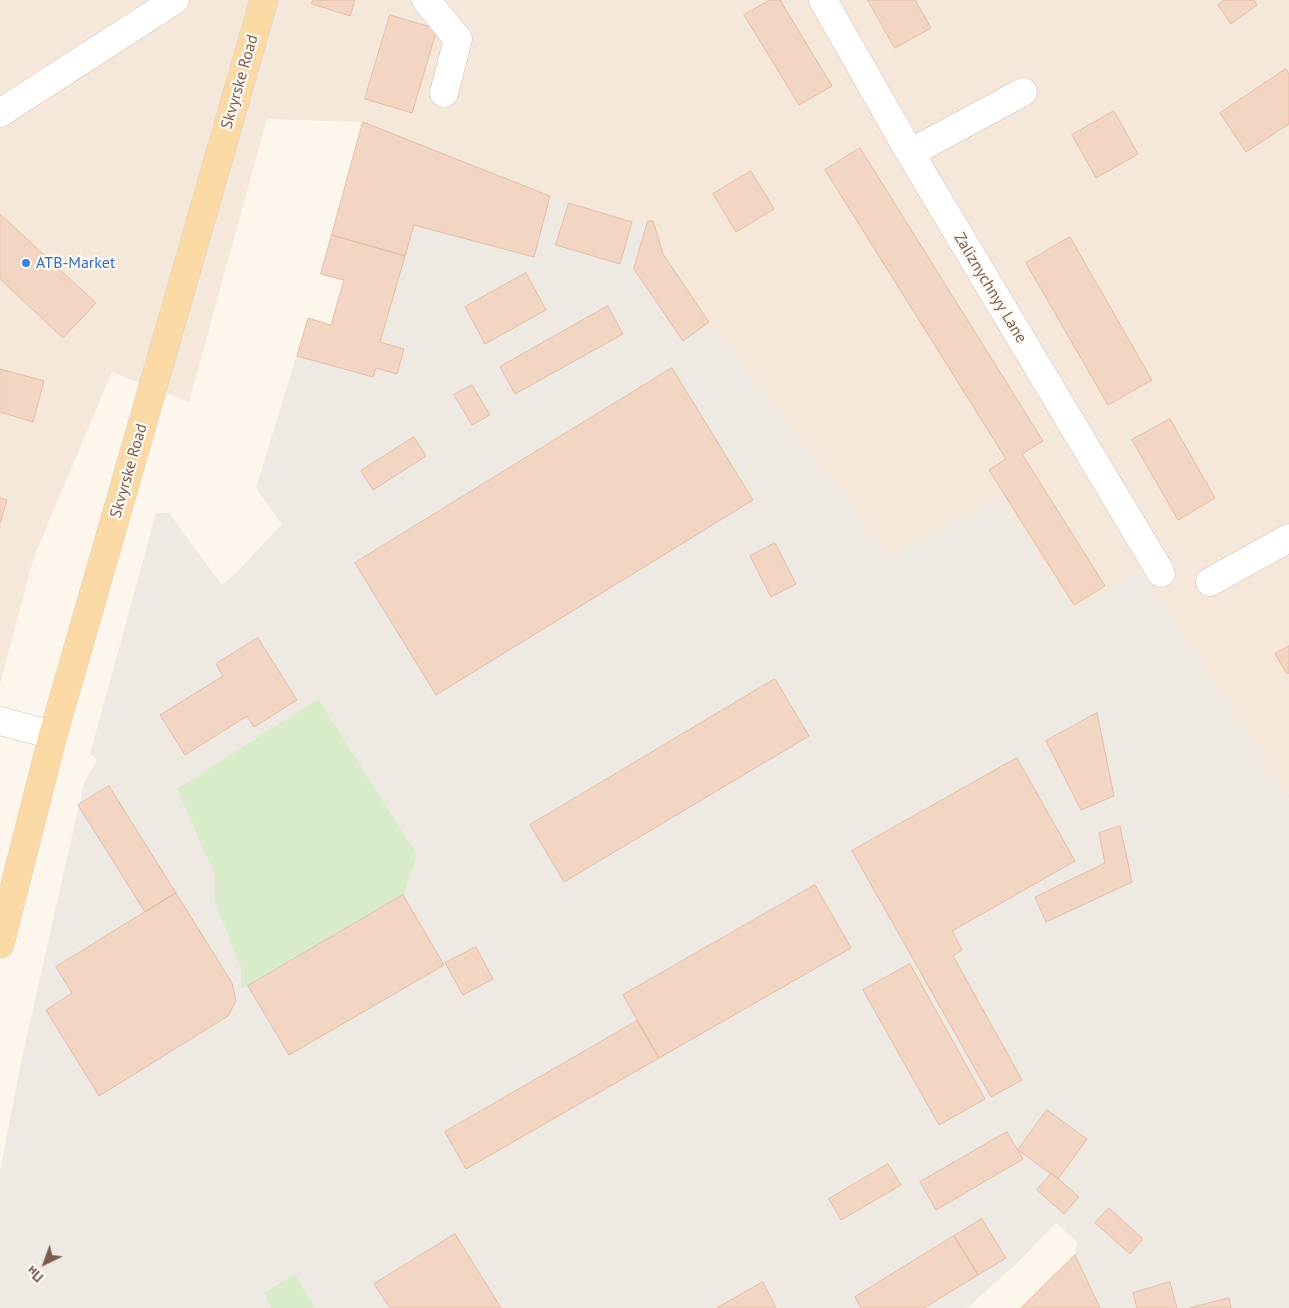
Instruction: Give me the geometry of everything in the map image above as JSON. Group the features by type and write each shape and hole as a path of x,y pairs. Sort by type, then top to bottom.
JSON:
{"main road":[{"name":"Skvyrske Road","path":"0,944 53,735 264,0"}],"street":[{"path":"0,113 175,0"},
{"path":"426,0 458,39 444,93"},
{"name":"Zaliznychnyy Lane","path":"822,0 910,153 1161,573"},
{"path":"910,153 1023,92"},
{"path":"1210,582 1289,538"},
{"path":"0,721 53,735"}],"shaded area":[{"path":"0,0 1289,0 1289,800 1140,570 1073,612 1000,497 889,556 709,322 663,254 653,221 632,222 569,203 363,122 267,119 189,402 112,372 34,557 0,684"},
{"path":"363,122 569,203 632,222 653,221 663,254 709,322 889,556 1000,497 1073,611 1140,570 1289,800 1289,1308 1021,1308 1075,1255 1077,1242 1056,1223 1016,1264 967,1308 0,1308 0,1171 23,1053 84,783 97,760 90,754 156,513 169,513 222,585 237,572 282,524 256,488 308,318 331,325 344,280 321,274"}],"green space":[{"path":"318,699 417,855 403,895 248,986 241,988 241,968 215,901 215,875 177,789"},
{"path":"295,1274 315,1308 271,1308 264,1293"}],"building":[{"path":"313,0 355,0 350,16 312,4"},
{"path":"770,0 780,0 832,86 799,105 744,15"},
{"path":"868,0 915,0 931,28 895,48"},
{"path":"1225,0 1254,0 1257,5 1231,24 1218,5"},
{"path":"390,15 437,29 412,113 365,99"},
{"path":"1286,69 1289,74 1289,124 1246,152 1220,113"},
{"path":"1114,111 1138,154 1096,178 1072,135"},
{"path":"363,122 550,196 534,257 414,225 405,256 332,235"},
{"path":"860,148 1043,441 1022,454 1105,586 1074,605 989,470 1006,459 825,170"},
{"path":"751,171 774,209 736,232 713,194"},
{"path":"569,203 632,222 620,264 556,245"},
{"name":"ATB-Market","path":"0,214 96,303 63,338 0,279"},
{"path":"648,221 653,221 663,254 709,322 683,341 634,269"},
{"path":"332,235 405,256 380,342 404,349 397,374 376,368 373,377 297,356 308,318 331,325 344,280 321,274"},
{"path":"1070,237 1152,380 1108,405 1026,263"},
{"path":"526,273 546,310 485,344 465,307"},
{"path":"608,306 623,334 515,394 500,367"},
{"path":"672,368 753,500 436,695 355,563"},
{"path":"0,369 44,381 33,422 0,412"},
{"path":"472,385 490,415 472,425 454,395"},
{"path":"1170,419 1215,498 1178,520 1132,440"},
{"path":"414,437 426,456 373,490 361,471"},
{"path":"0,498 7,500 0,523"},
{"path":"775,543 796,584 771,597 750,556"},
{"path":"258,638 297,700 254,727 247,716 185,755 160,715 223,676 216,664"},
{"path":"1289,646 1289,673 1287,674 1275,654"},
{"path":"775,679 809,736 564,882 530,825"},
{"path":"1097,713 1114,796 1081,810 1046,741"},
{"path":"1017,758 1075,861 952,931 962,950 953,956 1022,1080 991,1097 852,851"},
{"path":"109,786 176,893 145,912 78,805"},
{"path":"1120,826 1132,882 1046,922 1035,897 1105,863 1099,833"},
{"path":"815,885 851,948 659,1058 623,995"},
{"path":"176,893 232,983 236,1001 228,1016 99,1096 46,1010 72,993 56,967"},
{"path":"403,895 444,965 289,1055 248,986"},
{"path":"476,947 493,979 463,995 445,963"},
{"path":"910,964 985,1099 939,1125 863,990"},
{"path":"637,1021 659,1058 466,1169 445,1132"},
{"path":"1047,1110 1087,1139 1058,1179 1018,1150"},
{"path":"1007,1132 1023,1159 936,1210 920,1182"},
{"path":"888,1164 901,1185 841,1220 829,1199"},
{"path":"1052,1173 1079,1197 1064,1214 1037,1190"},
{"path":"1109,1208 1143,1239 1130,1254 1095,1223"},
{"path":"982,1219 1006,1258 978,1275 954,1236"},
{"path":"455,1234 501,1308 390,1308 374,1284"},
{"path":"954,1236 978,1275 924,1308 861,1308 855,1297"},
{"path":"1075,1255 1100,1308 1021,1308 1030,1299"},
{"path":"763,1282 776,1308 717,1308"},
{"path":"1170,1282 1177,1308 1137,1308 1133,1293"},
{"path":"1229,1298 1231,1308 1190,1308"}],"place":[{"name":"ATB-Market","path":"26,263"}]}
